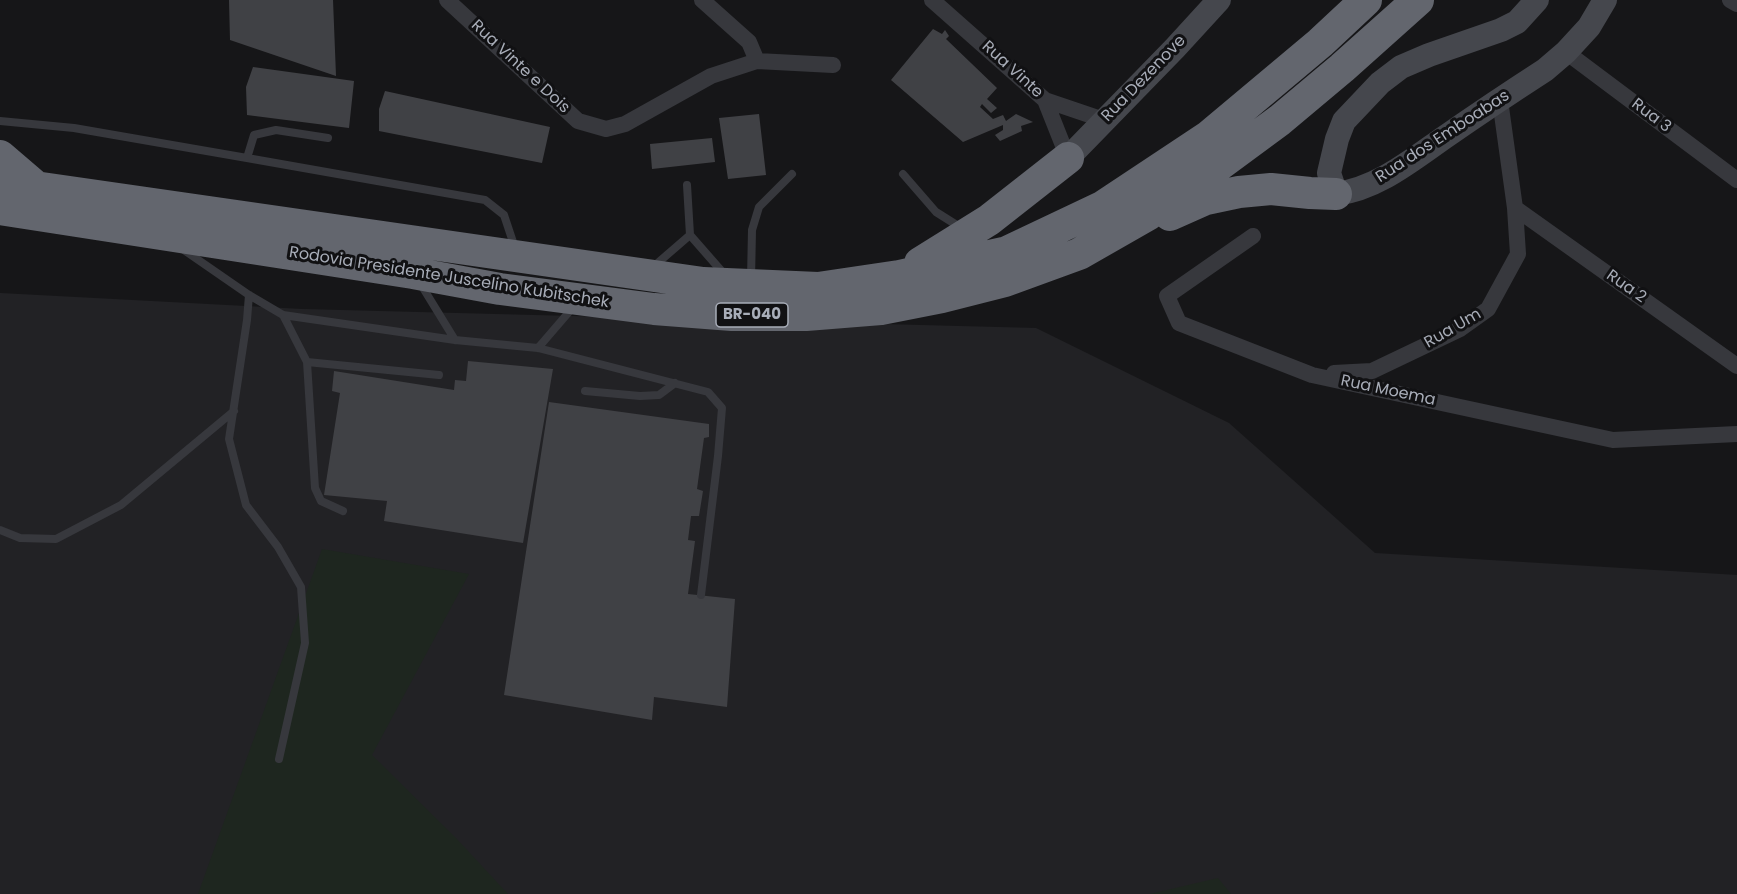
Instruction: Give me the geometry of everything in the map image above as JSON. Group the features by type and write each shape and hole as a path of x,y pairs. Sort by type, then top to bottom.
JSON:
{"highway":[{"name":"Rodovia Presidente Juscelino Kubitschek","path":"0,182 703,283 818,288 899,276 1006,252 1102,207 1209,136 1320,43 1366,0"},
{"name":"Rodovia Presidente Juscelino Kubitschek","path":"0,209 413,273 500,289 654,309 732,315 806,315 881,309 1005,281 1079,254 1149,214 1280,120 1418,0"},
{"path":"0,156 34,186"},
{"path":"899,276 989,220 1068,158"},
{"path":"1079,254 1206,200 1239,192 1271,189 1336,194"}],"main road":[{"name":"Rua Dezenove","path":"1068,158 1219,0"},
{"path":"1336,194 1329,173 1331,157 1340,130 1344,121 1380,83 1401,67 1517,22 1537,0"},
{"name":"Rua dos Emboabas","path":"1336,194 1353,192 1400,168 1545,70 1566,52 1589,27 1605,0"}],"street":[{"name":"Rua Vinte e Dois","path":"447,0 578,121 606,129 625,123 711,76 757,61 833,65"},
{"path":"702,0 749,42 757,61"},
{"name":"Rua Vinte","path":"932,0 1046,100 1068,158"},
{"path":"1730,0 1737,4"},
{"name":"Rua 3","path":"1566,52 1737,180"},
{"path":"1046,100 1104,120"},
{"name":"Rua Um","path":"1312,375 1372,371 1460,329 1488,309 1518,254 1515,208 1500,100"},
{"name":"Rua 2","path":"1515,208 1737,366"},
{"name":"Rua Moema","path":"1253,236 1167,296 1179,323 1312,375 1612,440 1737,434"}],"lane":[{"path":"0,120 74,128 485,200 504,215 518,257"},
{"path":"247,158 254,135 276,130 328,138"},
{"path":"742,285 752,230 759,207 792,174"},
{"path":"903,174 936,212 969,233"},
{"path":"687,186 690,235 742,285"},
{"path":"158,233 249,295 283,315 455,340 538,348 708,392 722,408 701,595"},
{"path":"644,275 690,235"},
{"path":"413,273 455,340"},
{"path":"249,295 248,320 229,439 246,505 278,547 301,587 305,643 279,759"},
{"path":"538,348 580,300"},
{"path":"283,315 307,362 315,488 321,501 343,511"},
{"path":"307,362 439,375"},
{"path":"585,391 640,396 659,395 675,383"},
{"path":"0,530 21,538 56,539 121,505 234,411"}],"shaded area":[{"path":"0,293 302,309 1036,328 1229,423 1375,553 1737,575 1737,894 0,894"},
{"path":"322,549 469,574 372,755 456,838 508,894 198,894"},
{"path":"1218,878 1231,894 1150,894"}],"building":[{"path":"229,0 333,0 336,76 230,40"},
{"path":"933,29 942,34 945,30 949,36 946,39 997,88 987,99 997,108 991,113 982,104 980,107 993,119 1003,115 1006,121 1016,114 1033,122 1021,126 1022,131 1000,141 995,135 1003,130 1003,125 963,142 891,80"},
{"path":"253,67 354,81 349,128 247,115 246,87"},
{"path":"385,91 550,127 542,163 379,131 379,109"},
{"path":"759,114 766,175 728,179 719,118"},
{"path":"712,138 715,162 652,169 650,144"},
{"path":"468,361 553,369 523,543 384,521 387,501 324,495 340,393 332,391 334,371 454,390 455,380 466,381"},
{"path":"549,402 709,424 709,437 704,438 697,489 703,491 699,516 691,516 688,540 695,541 688,594 735,599 727,707 654,697 652,720 504,695"}]}
